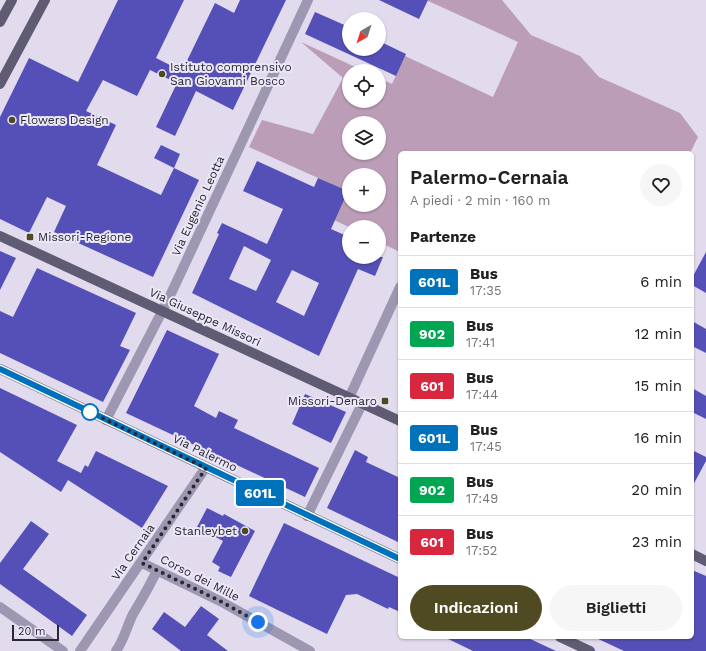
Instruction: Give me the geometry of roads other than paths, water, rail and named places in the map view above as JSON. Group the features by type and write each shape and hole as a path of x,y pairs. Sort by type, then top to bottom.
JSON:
{"main road":[{"path":"0,22 12,0"},
{"path":"0,84 45,0"},
{"name":"Via Giuseppe Missori","path":"0,236 398,420"},
{"name":"Via Palermo","path":"0,369 398,558"},
{"path":"694,555 706,561"},
{"path":"564,639 590,651"}],"street":[{"name":"Via Eugenio Leotta","path":"106,420 162,311 308,0"},
{"path":"349,398 398,291"},
{"path":"307,516 362,404"},
{"name":"Via Cernaia","path":"80,651 206,468"},
{"name":"Corso dei Mille","path":"142,563 220,601 310,651"},
{"path":"116,651 124,638 133,616 149,590 156,570"},
{"path":"0,607 63,651"}],"place":[{"name":"Istituto comprensivo San Giovanni Bosco","path":"162,74"},
{"name":"Flowers Design","path":"12,120"},
{"name":"Missori-Regione","path":"30,237"},
{"name":"Missori-Denaro","path":"385,401"},
{"name":"Stanleybet","path":"245,531"}]}
